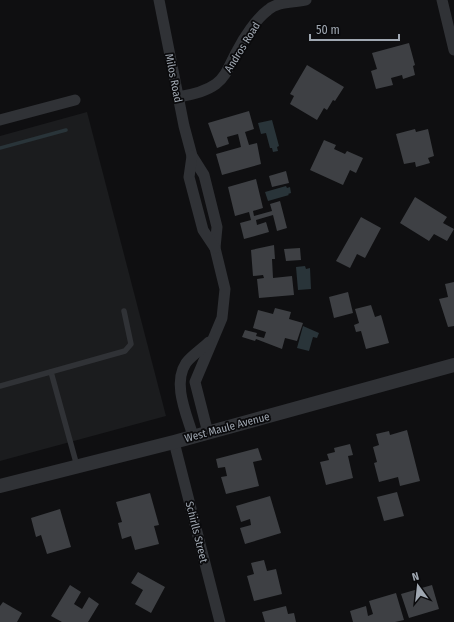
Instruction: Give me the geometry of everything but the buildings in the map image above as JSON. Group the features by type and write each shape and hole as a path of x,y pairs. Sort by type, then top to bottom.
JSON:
{"street":[{"name":"Milos Road","path":"159,0 178,97 192,156 189,174 203,230 215,248 226,296 222,318 195,382"},
{"name":"Andros Road","path":"178,97 195,94 215,84 224,77 237,51 259,19 271,5 306,0"},
{"path":"442,0 454,50"},
{"path":"0,120 75,100"},
{"name":"Milos Road","path":"180,380 183,370 190,359 211,341"},
{"name":"West Maule Avenue","path":"0,486 174,442 454,364"},
{"path":"180,380 181,392 193,436"},
{"path":"195,382 208,432"},
{"name":"Schirlls Street","path":"174,442 220,622"}],"lane":[{"path":"0,386 128,349 131,344 124,311"},
{"path":"51,372 77,466"},
{"path":"180,380 195,382"}],"shaded area":[{"path":"87,112 166,416 0,461 0,136"},
{"path":"272,120 279,146 277,147 278,151 273,152 272,148 270,148 266,133 261,134 258,123"},
{"path":"286,186 287,188 290,187 291,193 288,194 289,195 268,201 265,192"},
{"path":"305,266 306,269 310,268 311,289 298,290 296,267"},
{"path":"303,326 319,333 317,338 313,337 309,351 297,348"}],"waterway":[{"path":"0,148 66,130"}]}
